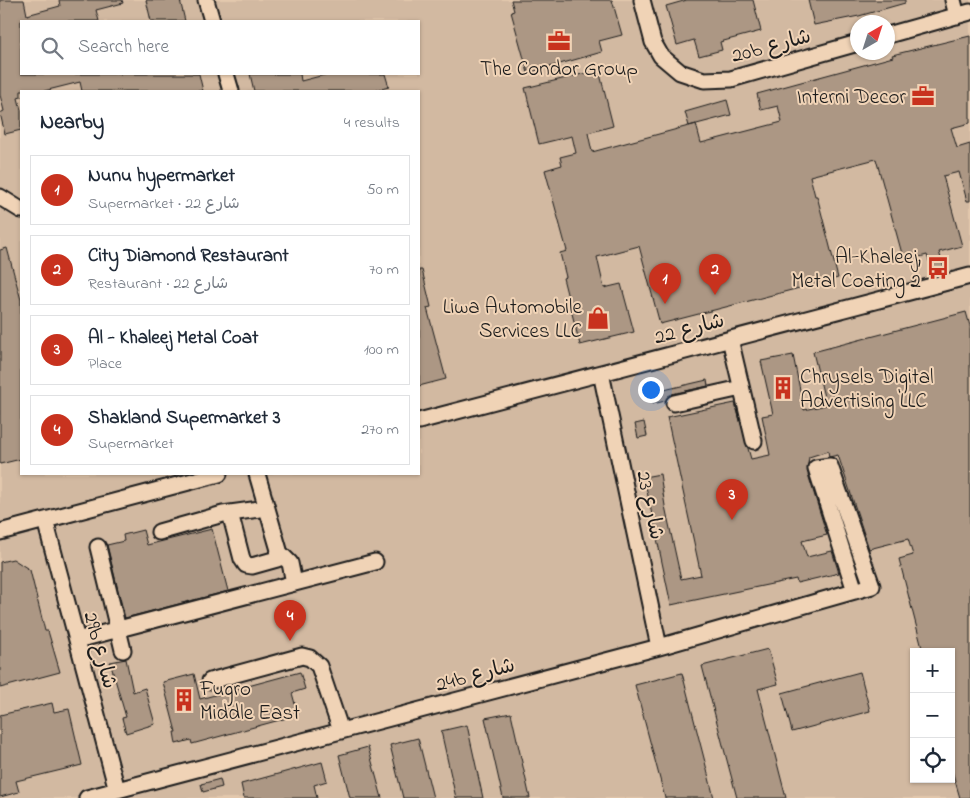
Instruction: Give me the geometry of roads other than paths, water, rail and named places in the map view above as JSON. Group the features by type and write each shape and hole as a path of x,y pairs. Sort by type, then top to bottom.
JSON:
{"street":[{"path":"206,0 212,20"},
{"name":"20b شارع","path":"642,0 656,50 673,68 696,78 713,81 730,79 850,45"},
{"path":"895,33 963,14 953,0"},
{"path":"226,75 231,90"},
{"path":"0,198 20,209"},
{"name":"شارع 22","path":"420,421 970,276"},
{"path":"730,339 741,389 757,440"},
{"name":"شارع 23","path":"601,373 659,647"},
{"path":"674,403 741,389"},
{"name":"24b شارع","path":"87,798 659,647 855,591 872,586 830,466 816,468 855,591"},
{"path":"0,532 191,477 210,475"},
{"path":"257,475 280,553 290,562 294,583"},
{"path":"159,532 230,512 267,508"},
{"path":"230,512 242,559 246,565 252,566 274,560 280,553"},
{"name":"29b شارع","path":"45,520 117,790"},
{"path":"98,547 123,650"},
{"path":"77,640 375,562"},
{"path":"210,681 302,656 310,658 319,666 341,731"}],"place":[{"name":"The Condor Group","path":"559,41"},
{"name":"Interni Decor","path":"923,96"},
{"name":"Al-Khaleej, Metal Coating 2","path":"938,268"},
{"name":"City Diamond Restaurant","path":"715,295"},
{"name":"Nunu hypermarket","path":"665,304"},
{"name":"Liwa Automobile Services LLC","path":"598,318"},
{"name":"Chrysels Digital Advertising LLC","path":"783,388"},
{"name":"Al - Khaleej Metal Coat","path":"732,520"},
{"name":"Shakland Supermarket 3","path":"290,641"},
{"name":"Fugro Middle East","path":"184,700"}]}
